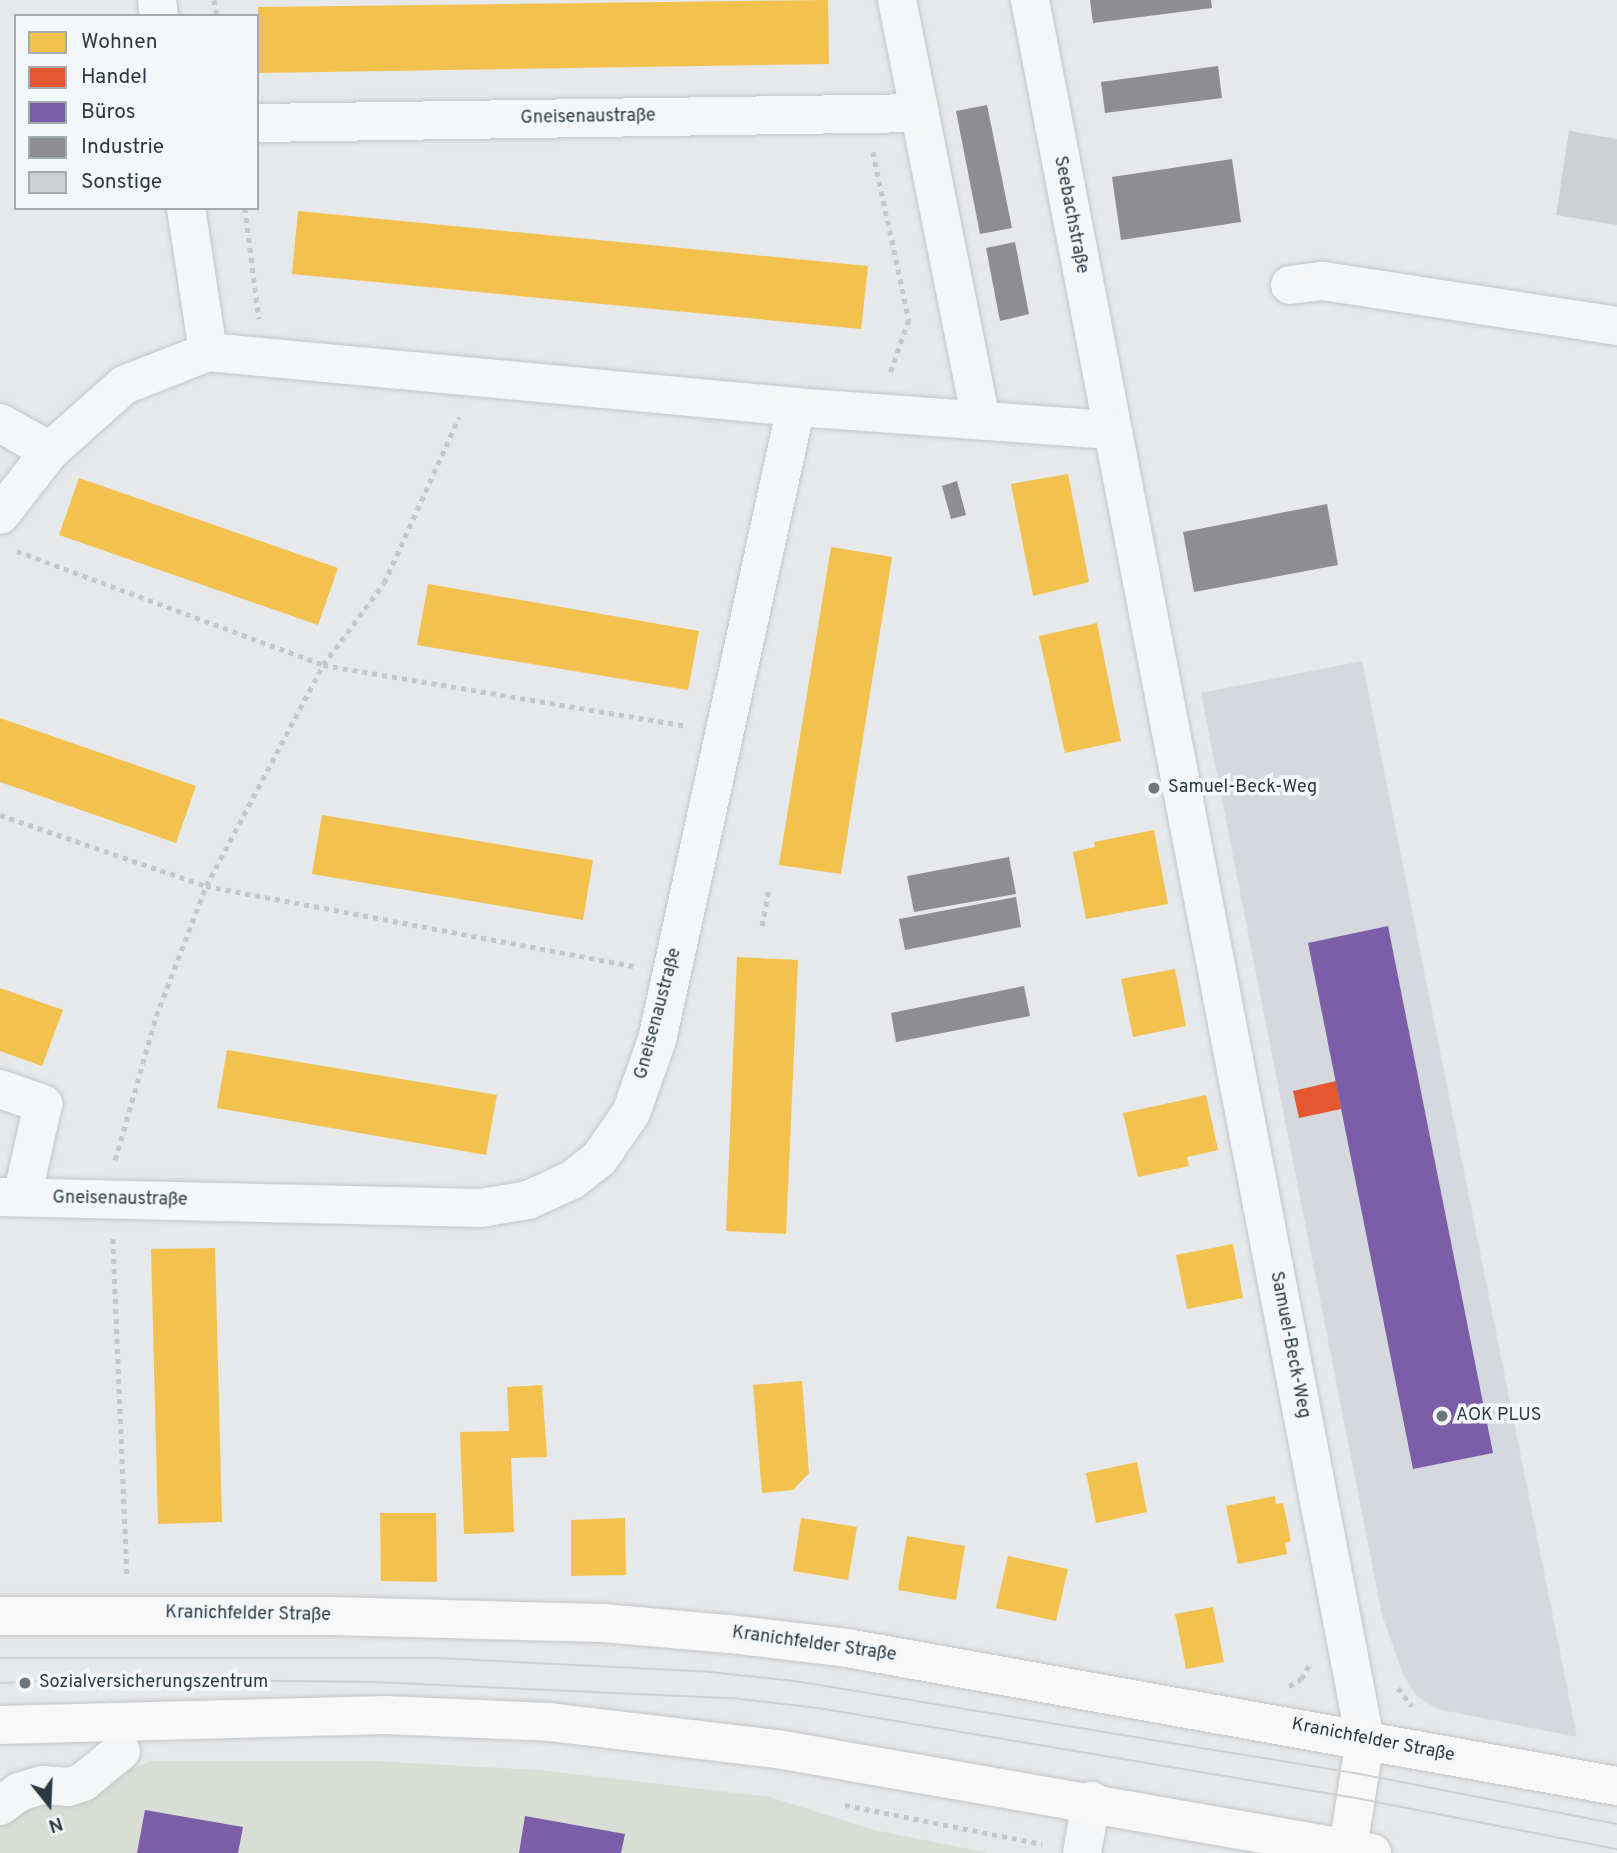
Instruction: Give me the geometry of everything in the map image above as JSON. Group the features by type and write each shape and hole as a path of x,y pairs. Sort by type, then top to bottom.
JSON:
{"main road":[{"name":"Kranichfelder Straße","path":"0,1616 332,1616 603,1623 730,1634 847,1648 1617,1786"},
{"path":"0,1725 385,1715 550,1722 714,1739 1091,1801 1360,1851"},
{"name":"Samuel-Beck-Weg","path":"1360,1851 1365,1739"}],"street":[{"path":"897,0 981,421"},
{"name":"Seebachstraße","path":"1030,0 1112,430"},
{"name":"Gneisenaustraße","path":"259,123 920,113"},
{"path":"186,210 208,352"},
{"path":"1290,285 1323,281 1617,326"},
{"path":"5,532 50,451 124,385 208,352 796,407 1112,430"},
{"name":"Gneisenaustraße","path":"0,1089 43,1104 11,1197 481,1208 528,1200 572,1180 600,1158 631,1113 657,1040 722,732 796,407"},
{"path":"0,423 50,451"},
{"name":"Samuel-Beck-Weg","path":"1112,430 1365,1739"},
{"path":"0,1806 19,1792 42,1785 68,1787 83,1782 121,1751"},
{"path":"1082,1852 1091,1801"}],"path":[{"path":"864,114 909,320 877,413"},
{"path":"208,352 260,326 245,210"},
{"path":"127,1583 111,1200 115,1158 156,1016 206,886 323,665 384,583 477,378"},
{"path":"5,532 323,665 722,732"},
{"path":"0,815 206,886 671,973"},
{"path":"762,926 768,891"},
{"path":"836,1802 1082,1852"}],"shaded area":[{"path":"1362,661 1577,1737 1437,1709 1416,1695 1403,1674 1382,1615 1201,693"},
{"path":"151,1761 373,1761 540,1770 770,1797 874,1830 989,1853 0,1853 0,1815 72,1794"}],"building: Wohnen":[{"path":"828,0 829,64 259,73 258,7"},
{"path":"298,211 868,266 861,329 292,274"},
{"path":"1068,474 1089,582 1033,596 1011,484"},
{"path":"79,478 338,568 318,625 59,535"},
{"path":"831,547 892,557 841,874 779,865"},
{"path":"428,584 699,631 688,690 417,645"},
{"path":"1097,623 1121,741 1065,753 1039,636"},
{"path":"0,718 196,786 176,843 0,782"},
{"path":"322,815 593,860 583,920 312,874"},
{"path":"1154,830 1168,904 1086,919 1073,852 1095,847 1094,842"},
{"path":"737,957 798,960 786,1234 726,1231"},
{"path":"1175,969 1186,1026 1133,1037 1121,979"},
{"path":"0,988 63,1010 42,1066 0,1051"},
{"path":"227,1050 497,1095 486,1155 217,1108"},
{"path":"1206,1095 1218,1150 1187,1157 1189,1166 1138,1177 1123,1113"},
{"path":"1233,1244 1243,1298 1187,1309 1176,1255"},
{"path":"215,1248 222,1522 158,1524 151,1249"},
{"path":"802,1381 809,1473 793,1490 762,1493 753,1385"},
{"path":"542,1385 547,1457 511,1458 514,1532 464,1534 460,1432 509,1431 507,1387"},
{"path":"1137,1462 1147,1512 1096,1523 1086,1473"},
{"path":"1275,1496 1276,1504 1283,1503 1291,1541 1285,1543 1287,1554 1238,1564 1226,1506"},
{"path":"380,1513 436,1513 437,1582 381,1581"},
{"path":"625,1518 626,1575 571,1576 571,1520"},
{"path":"801,1518 857,1527 848,1580 793,1571"},
{"path":"907,1536 965,1546 956,1600 898,1590"},
{"path":"1008,1556 1068,1569 1056,1621 996,1608"},
{"path":"1213,1607 1224,1662 1186,1669 1175,1614"}],"building: Handel":[{"path":"1336,1081 1341,1109 1299,1118 1293,1091"}],"building: Büros":[{"path":"1388,926 1493,1453 1413,1469 1308,943"},
{"path":"145,1810 243,1827 238,1853 137,1853"},
{"path":"525,1816 625,1834 621,1853 519,1853"}],"building: Industrie":[{"path":"1090,0 1211,0 1212,8 1093,23"},
{"path":"1218,66 1222,98 1105,113 1101,82"},
{"path":"987,105 1012,228 980,234 956,111"},
{"path":"1232,159 1241,222 1121,240 1112,177"},
{"path":"1015,242 1029,314 1000,321 986,248"},
{"path":"957,481 966,515 951,519 942,486"},
{"path":"1327,504 1338,565 1194,592 1183,532"},
{"path":"1009,857 1016,894 914,912 907,876"},
{"path":"1016,897 1021,927 905,950 899,919"},
{"path":"1024,986 1030,1016 896,1042 891,1013"}],"building: Sonstige":[{"path":"1569,131 1617,139 1617,225 1556,215"}],"tram line":[{"path":"0,1658 437,1658 710,1672 795,1681 1360,1774 1617,1824"},
{"path":"0,1683 119,1679 373,1682 731,1698 818,1708 1356,1798 1617,1849"}],"place":[{"name":"Samuel-Beck-Weg","path":"1154,788"},
{"name":"AOK PLUS","path":"1442,1416"},
{"name":"Sozialversicherungszentrum","path":"25,1683"}]}
